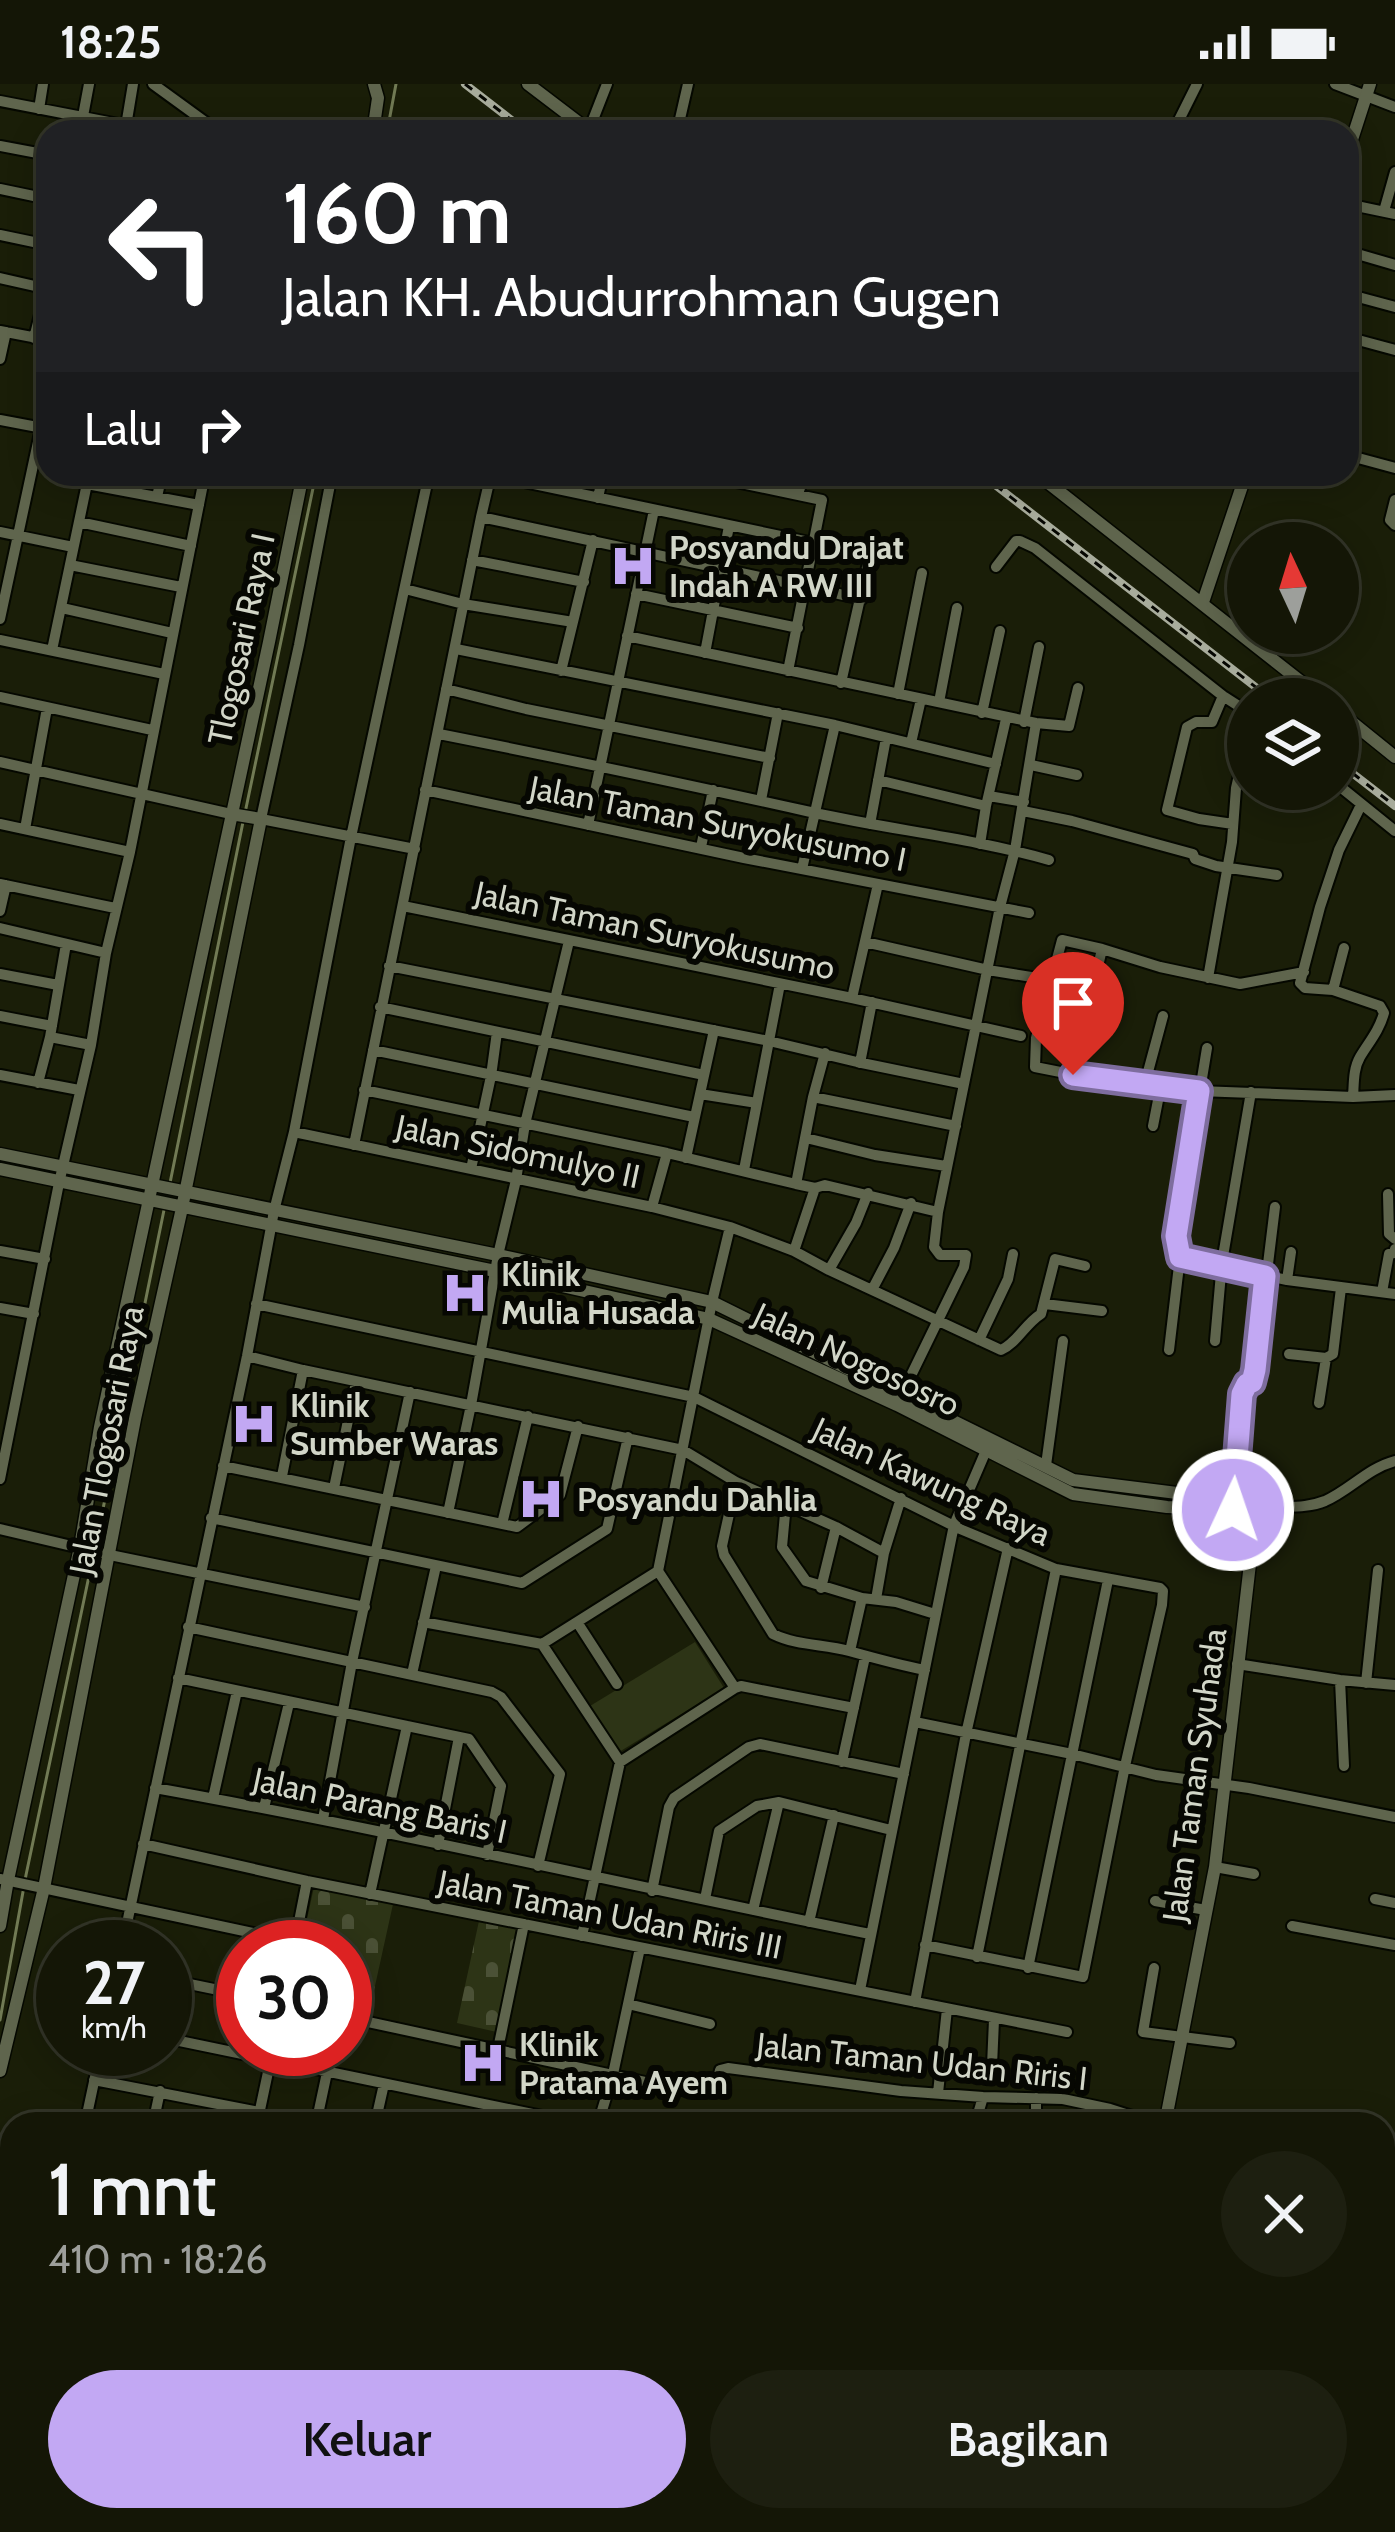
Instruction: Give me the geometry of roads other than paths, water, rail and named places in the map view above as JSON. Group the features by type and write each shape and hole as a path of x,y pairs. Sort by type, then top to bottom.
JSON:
{"street":[{"path":"39,109 44,84"},
{"path":"82,120 88,84"},
{"path":"127,120 133,84"},
{"path":"153,84 202,120"},
{"path":"374,84 378,98 375,120"},
{"path":"528,84 575,120"},
{"path":"595,120 607,84"},
{"path":"679,120 688,84"},
{"path":"1179,120 1197,84"},
{"path":"1335,84 1368,90 1395,107"},
{"path":"1358,120 1368,90"},
{"path":"0,101 100,120"},
{"path":"0,146 36,153"},
{"path":"1359,207 1389,213 1395,172"},
{"path":"0,189 36,196"},
{"path":"0,236 36,243"},
{"path":"1359,254 1395,265"},
{"path":"0,278 36,285"},
{"path":"1359,297 1395,307"},
{"path":"0,359 3,332 36,338"},
{"path":"1359,340 1395,350"},
{"path":"0,420 36,427"},
{"path":"1359,458 1395,468"},
{"path":"0,619 36,463"},
{"path":"52,650 87,486"},
{"path":"115,486 199,505"},
{"path":"158,497 160,486"},
{"path":"0,1476 6,1421 34,1314 91,1045 203,486"},
{"name":"Tlogosari Raya I","path":"234,815 300,486"},
{"path":"258,818 330,486"},
{"path":"127,1920 426,486"},
{"path":"354,1145 488,486"},
{"path":"544,486 814,543"},
{"path":"598,497 600,486"},
{"path":"776,486 823,502 788,670"},
{"path":"798,494 801,486"},
{"path":"1052,486 1297,678"},
{"path":"1202,602 1242,486"},
{"path":"1395,500 1390,520 1395,525"},
{"path":"587,825 654,510"},
{"path":"481,517 862,599"},
{"path":"79,523 191,546"},
{"path":"705,653 729,526"},
{"path":"0,532 73,547"},
{"path":"842,683 874,536"},
{"path":"561,671 593,540"},
{"path":"996,567 1016,542 1035,548 1227,699"},
{"path":"472,560 584,582"},
{"path":"70,565 181,586"},
{"path":"898,694 922,573"},
{"path":"405,589 573,622"},
{"path":"636,594 798,628"},
{"path":"62,608 172,633"},
{"path":"939,702 957,608"},
{"path":"982,713 1000,631"},
{"path":"627,636 1030,723 1070,725 1078,688"},
{"path":"0,640 164,674"},
{"path":"902,1394 964,1267 966,1255 940,1255 934,1247 938,1212 1000,907 1016,850 1031,765 1030,723 1039,646"},
{"path":"456,650 835,725 996,764"},
{"path":"446,689 770,758"},
{"path":"1223,696 1212,722 1196,722 1187,728 1167,810 1232,824"},
{"path":"0,697 152,730"},
{"path":"911,743 921,699"},
{"path":"25,829 47,708"},
{"path":"761,800 778,713"},
{"path":"980,844 1006,718"},
{"path":"802,869 835,725"},
{"path":"1359,728 1395,757"},
{"path":"439,734 1048,860"},
{"path":"870,824 886,738"},
{"path":"0,762 234,815 415,849"},
{"path":"1031,765 1077,775"},
{"path":"878,780 1023,806 1193,854 1195,859 1277,875"},
{"name":"Jalan Taman Suryokusumo I","path":"425,790 1029,913"},
{"path":"701,847 712,790"},
{"path":"1353,1097 1355,1069 1384,1013 1380,1006 1300,983 1339,850 1360,805 1395,831"},
{"path":"1208,978 1234,810"},
{"name":"Jalan Tlogosari Raya","path":"0,1926 83,1548 100,1427 234,815"},
{"name":"Jalan Tlogosari Raya","path":"0,2071 42,1887 258,818"},
{"path":"0,824 130,852"},
{"path":"0,911 3,884 115,908"},
{"name":"Jalan Taman Suryokusumo","path":"403,906 852,998 878,884"},
{"path":"0,928 106,952"},
{"path":"1304,972 1240,984 1062,940 1036,1038 1035,1067 1199,1091 1353,1097 1395,1094"},
{"path":"448,1513 525,1124 569,941"},
{"path":"865,942 1049,980"},
{"path":"38,1083 66,944"},
{"path":"1333,990 1344,948"},
{"path":"1073,1075 1102,949"},
{"path":"389,966 769,1040 964,1084"},
{"path":"0,974 58,985"},
{"path":"744,1170 780,984"},
{"path":"852,998 1021,1036"},
{"path":"860,1063 872,1002"},
{"path":"380,1006 704,1075"},
{"path":"0,1016 91,1045"},
{"path":"1145,1083 1163,1016"},
{"path":"686,1158 714,1030"},
{"path":"471,1169 497,1032"},
{"path":"1168,1350 1180,1257 1176,1236 1207,1048"},
{"path":"373,1050 694,1117"},
{"path":"796,1184 825,1053"},
{"path":"0,1075 80,1090"},
{"path":"1153,1126 1161,1085"},
{"path":"364,1090 815,1188 825,1185 868,1193 938,1212"},
{"path":"1215,1341 1251,1092"},
{"path":"700,1094 757,1103"},
{"path":"813,1097 956,1126"},
{"name":"Jalan Sidomulyo II","path":"294,1132 730,1227 794,1251 1001,1350 1009,1347 1046,1304"},
{"path":"806,1138 946,1166"},
{"path":"652,1207 667,1153"},
{"name":"Jalan Nogososro","path":"0,1154 712,1302 902,1394 1072,1494 1259,1507"},
{"name":"Jalan Nogososro","path":"0,1169 709,1319 1073,1480 1168,1500"},
{"path":"794,1251 815,1188"},
{"path":"829,1270 868,1193"},
{"path":"1388,1194 1389,1234 1395,1239"},
{"path":"873,1288 911,1203"},
{"path":"1233,1505 1242,1394 1255,1370 1275,1207"},
{"path":"730,1227 658,1571 735,1688"},
{"path":"1180,1257 1287,1280 1389,1293 1389,1254 1395,1249"},
{"path":"0,1251 45,1259"},
{"path":"1287,1280 1292,1252"},
{"path":"979,1340 1008,1279 1013,1254"},
{"path":"1085,1266 1055,1259 1046,1304 1102,1311"},
{"path":"1289,1354 1327,1358 1333,1354 1341,1288"},
{"name":"Jalan Kawung Raya","path":"256,1304 694,1397 954,1525 1056,1569 1156,1587 1162,1591 1162,1604 1132,1768"},
{"path":"0,1308 34,1314"},
{"path":"1046,1465 1063,1341"},
{"path":"247,1356 683,1450 736,1482 884,1553"},
{"path":"1318,1402 1327,1358"},
{"path":"282,1476 303,1370"},
{"path":"334,1488 356,1382"},
{"path":"323,1819 410,1392"},
{"path":"502,1524 528,1416"},
{"path":"223,1466 519,1526 560,1495 578,1426"},
{"path":"211,1517 522,1583 604,1532 628,1437"},
{"path":"860,1990 954,1525 988,1445"},
{"path":"1259,1507 1312,1506 1395,1461"},
{"path":"736,1482 722,1546 767,1628 779,1638 925,1670"},
{"path":"876,1599 901,1498"},
{"path":"786,1503 782,1547 806,1581 935,1614"},
{"name":"Jalan Taman Syuhada","path":"1164,2112 1215,1867 1259,1507"},
{"path":"821,1588 836,1527"},
{"path":"0,1528 365,1607"},
{"path":"915,2002 966,1734 1008,1549"},
{"path":"412,1674 436,1567"},
{"path":"977,1957 1056,1569"},
{"path":"1366,1683 1378,1570"},
{"path":"424,1622 542,1644 658,1571"},
{"path":"1028,1968 1108,1580"},
{"path":"850,1651 862,1598"},
{"path":"577,1622 617,1684"},
{"path":"188,1627 501,1697 560,1774 538,1866"},
{"path":"542,1644 620,1762"},
{"path":"842,1762 865,1657"},
{"path":"1237,1664 1395,1685"},
{"path":"178,1678 469,1739 501,1786 488,1855"},
{"path":"1340,1680 1344,1766"},
{"path":"582,1936 620,1762 741,1686 854,1708"},
{"path":"213,1798 237,1691"},
{"path":"264,1808 289,1703"},
{"path":"915,1722 1395,1817"},
{"path":"370,1894 406,1726"},
{"path":"437,1845 460,1737"},
{"path":"652,1891 674,1798 749,1747 760,1744 904,1774"},
{"path":"925,1946 1083,1977 1132,1768"},
{"name":"Jalan Parang Baris I","path":"155,1788 870,1934"},
{"path":"705,1899 719,1831 757,1806 779,1802 891,1830"},
{"path":"753,1910 779,1802"},
{"path":"808,1922 834,1815"},
{"name":"Jalan Taman Udan Riris III","path":"143,1844 307,1882 1066,2032"},
{"path":"1215,1867 1254,1874"},
{"path":"9,1881 216,1926"},
{"path":"300,1920 307,1882"},
{"path":"1376,1899 1395,1903"},
{"path":"1155,1901 1206,1910"},
{"path":"498,2049 524,1924"},
{"path":"1292,1926 1395,1945"},
{"path":"602,2112 640,1948"},
{"path":"1154,1968 1143,2032 1230,2043"},
{"path":"628,2004 710,2024"},
{"path":"938,2093 947,2009"},
{"path":"992,2066 994,2020"},
{"name":"Jalan Taman Udan Riris I","path":"372,2023 696,2093 710,2092 720,2070 728,2068 938,2093 1063,2099 1120,2112"},
{"path":"87,2112 95,2076"},
{"path":"259,2112 267,2076"},
{"path":"319,2112 326,2076"},
{"path":"343,2076 522,2112"},
{"path":"94,2080 160,2091 236,2112"},
{"path":"378,2112 384,2084"},
{"path":"156,2112 160,2091"},
{"path":"979,2112 983,2097"},
{"path":"1036,2098 1036,2112"}],"waterway":[{"path":"389,120 396,84"},
{"path":"245,813 313,486"},
{"path":"170,1183 243,822"},
{"path":"95,1548 164,1210"},
{"path":"0,2020 93,1557"}],"railway":[{"path":"465,84 512,120"},
{"path":"996,486 1244,678"},
{"path":"1359,778 1395,806"}],"place":[{"name":"Posyandu Drajat Indah A RW III","path":"633,566"},
{"name":"Klinik Mulia Husada","path":"465,1293"},
{"name":"Klinik Sumber Waras","path":"254,1424"},
{"name":"Posyandu Dahlia","path":"541,1499"},
{"name":"Klinik Pratama Ayem","path":"483,2063"}]}
